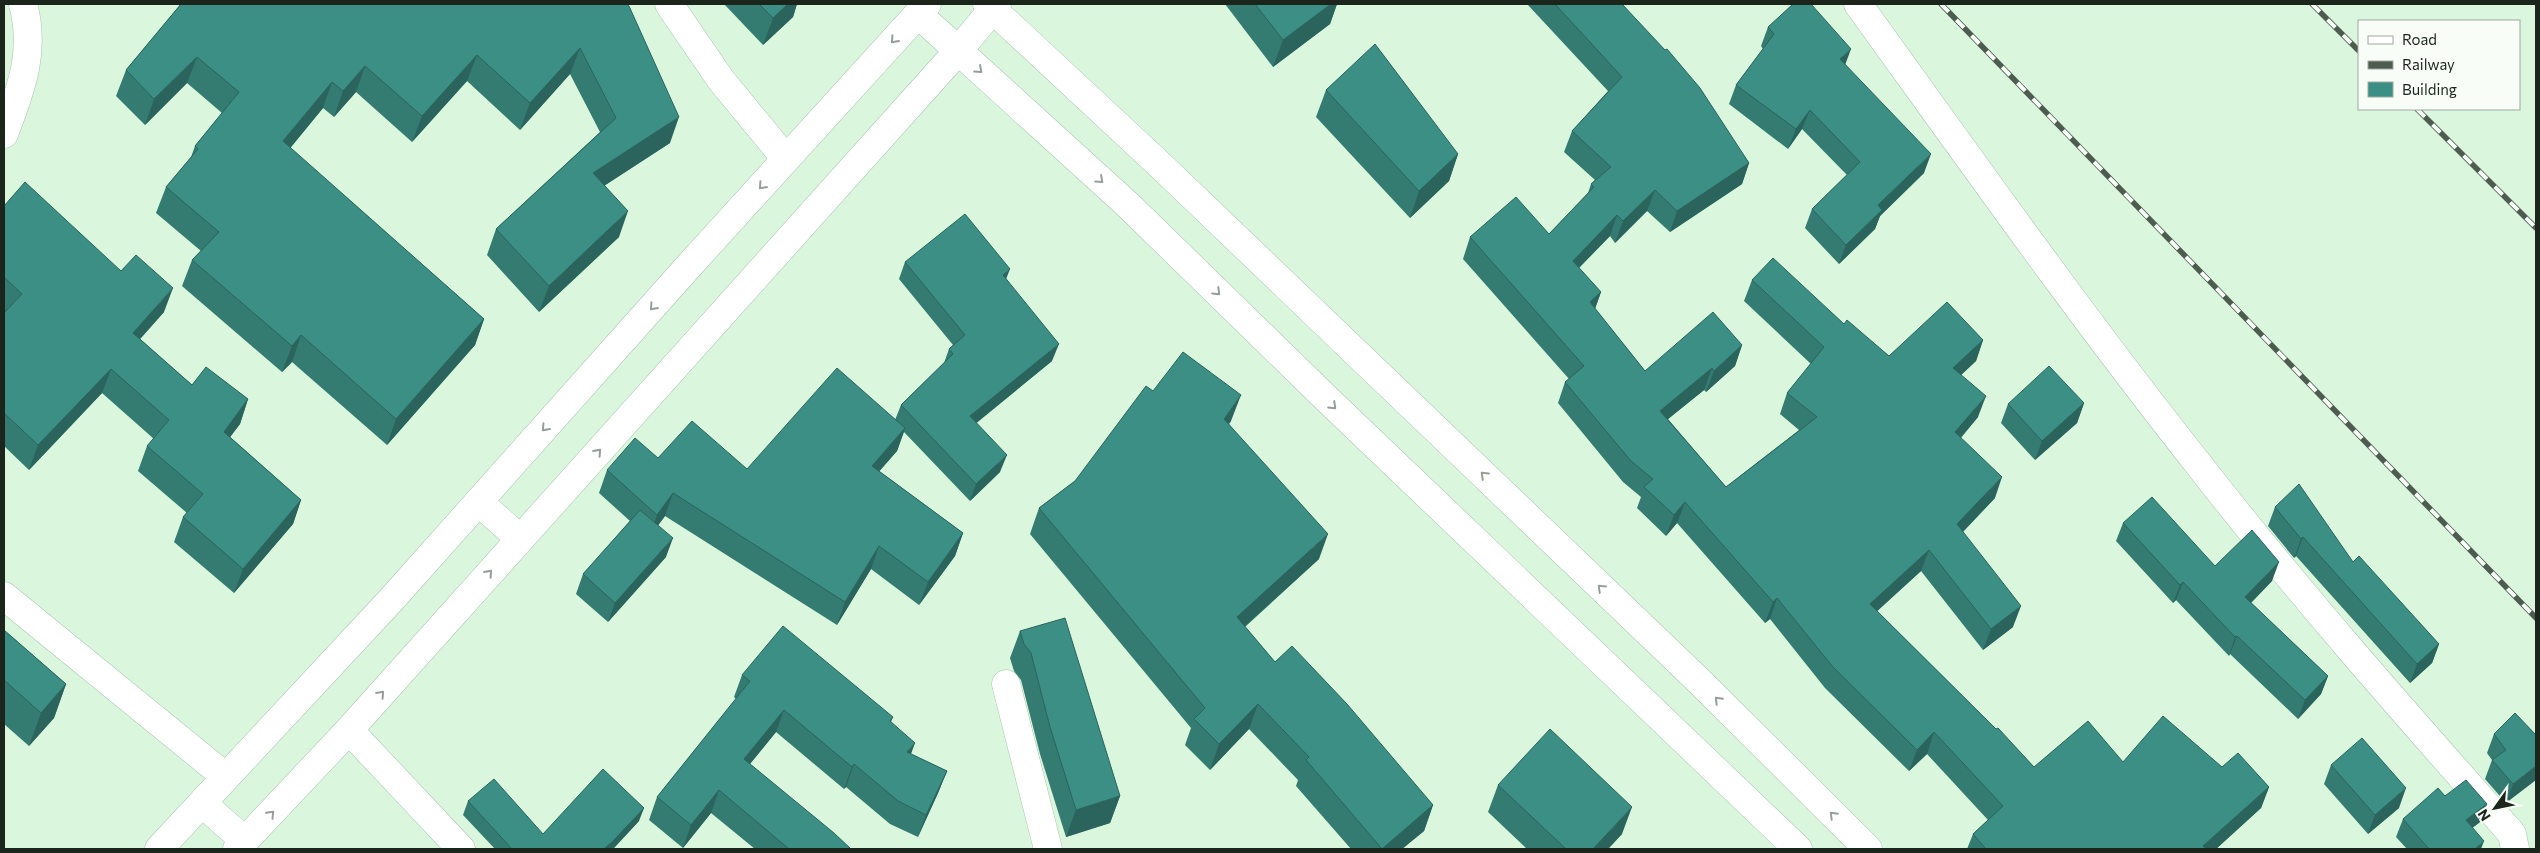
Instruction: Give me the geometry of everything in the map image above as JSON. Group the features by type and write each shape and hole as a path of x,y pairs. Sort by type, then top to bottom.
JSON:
{"street":[{"path":"4,134 15,109 30,40 23,4"},
{"path":"669,4 720,80 786,159"},
{"path":"1858,4 2043,259 2199,466 2382,686 2512,834 2515,849"},
{"path":"202,803 241,845 348,730 958,51 993,6 1662,646 1868,849"},
{"path":"159,849 392,600 786,159 923,9 958,51 1128,205 1330,402 1798,849"},
{"path":"479,502 520,539"},
{"path":"4,596 226,777"},
{"path":"1006,684 1048,849"},
{"path":"348,730 461,849"}],"building":[{"path":"181,4 626,4 629,6 679,117 593,173 628,211 549,286 496,229 616,118 580,48 530,103 477,55 422,116 365,66 343,91 332,82 283,141 484,319 396,419 301,335 292,346 192,260 219,232 166,187 198,149 195,146 239,92 197,57 154,99 126,70"},
{"path":"759,4 788,4 773,18"},
{"path":"1255,4 1331,4 1283,40"},
{"path":"1555,4 1622,4 1665,50 1667,49 1700,88 1749,163 1677,211 1655,190 1623,221 1617,215 1573,261 1601,292 1590,302 1645,371 1713,312 1742,345 1714,371 1712,368 1660,411 1726,487 1817,417 1787,393 1824,347 1752,280 1773,258 1844,324 1847,320 1889,356 1947,302 1983,340 1953,368 1986,396 1955,432 2002,477 1957,524 2021,606 1991,629 1929,550 1870,604 1996,729 1998,728 2034,767 2088,721 2123,762 2163,716 2222,767 2238,753 2269,787 2203,846 2206,849 1986,849 1973,834 2003,806 1934,732 1917,750 1833,667 1777,598 1773,602 1685,502 1674,515 1644,487 1653,479 1631,461 1565,382 1584,366 1470,237 1516,197 1549,234 1594,187 1591,184 1611,167 1572,131 1622,77"},
{"path":"1793,4 1811,4 1851,49 1840,59 1931,154 1878,205 1882,210 1846,245 1812,209 1860,162 1810,110 1796,129 1736,85 1774,34 1768,27"},
{"path":"1375,44 1458,154 1419,191 1326,90"},
{"path":"25,182 121,271 136,255 173,288 133,333 192,385 206,367 248,399 224,432 301,500 243,569 183,517 203,494 147,446 169,420 111,369 38,445 4,413 4,313 22,294 4,277 4,206"},
{"path":"965,214 1010,269 1003,275 1059,344 970,416 1007,455 976,484 901,405 953,354 949,349 965,335 905,262"},
{"path":"1183,352 1241,395 1224,419 1328,534 1237,617 1275,662 1292,646 1347,704 1433,805 1382,849 1306,760 1309,757 1258,704 1219,744 1194,719 1205,708 1039,508 1075,481 1146,386 1153,391"},
{"path":"2049,366 2084,403 2042,441 2008,404"},
{"path":"837,368 905,428 872,466 963,533 928,582 879,546 845,602 673,493 657,515 607,470 635,438 658,458 692,421 747,469"},
{"path":"2299,484 2353,562 2359,556 2439,644 2417,664 2303,537 2301,539 2275,507"},
{"path":"2152,497 2215,566 2252,530 2279,562 2245,597 2328,676 2305,700 2237,636 2235,637 2183,582 2180,585 2123,523"},
{"path":"640,510 673,538 615,603 583,574"},
{"path":"1065,618 1120,796 1076,810 1050,727 1031,653 1024,644 1020,631"},
{"path":"783,626 893,717 890,721 915,743 907,752 947,771 926,815 898,801 854,764 852,767 784,710 744,759 851,849 789,849 719,790 691,825 657,797 750,681 742,675"},
{"path":"4,630 66,684 41,713 4,680"},
{"path":"2515,713 2536,735 2536,766 2513,784 2492,760 2506,750 2494,734"},
{"path":"1550,729 1632,807 1593,849 1566,849 1498,785"},
{"path":"2362,738 2406,788 2375,815 2331,765"},
{"path":"603,769 644,808 604,849 512,849 468,801 494,779 543,834"},
{"path":"2466,780 2487,804 2466,820 2484,841 2475,849 2429,849 2403,819 2438,788 2445,796"}],"railway":[{"path":"1941,4 2536,618"},
{"path":"2312,4 2358,50"},
{"path":"2418,110 2536,228"}]}
